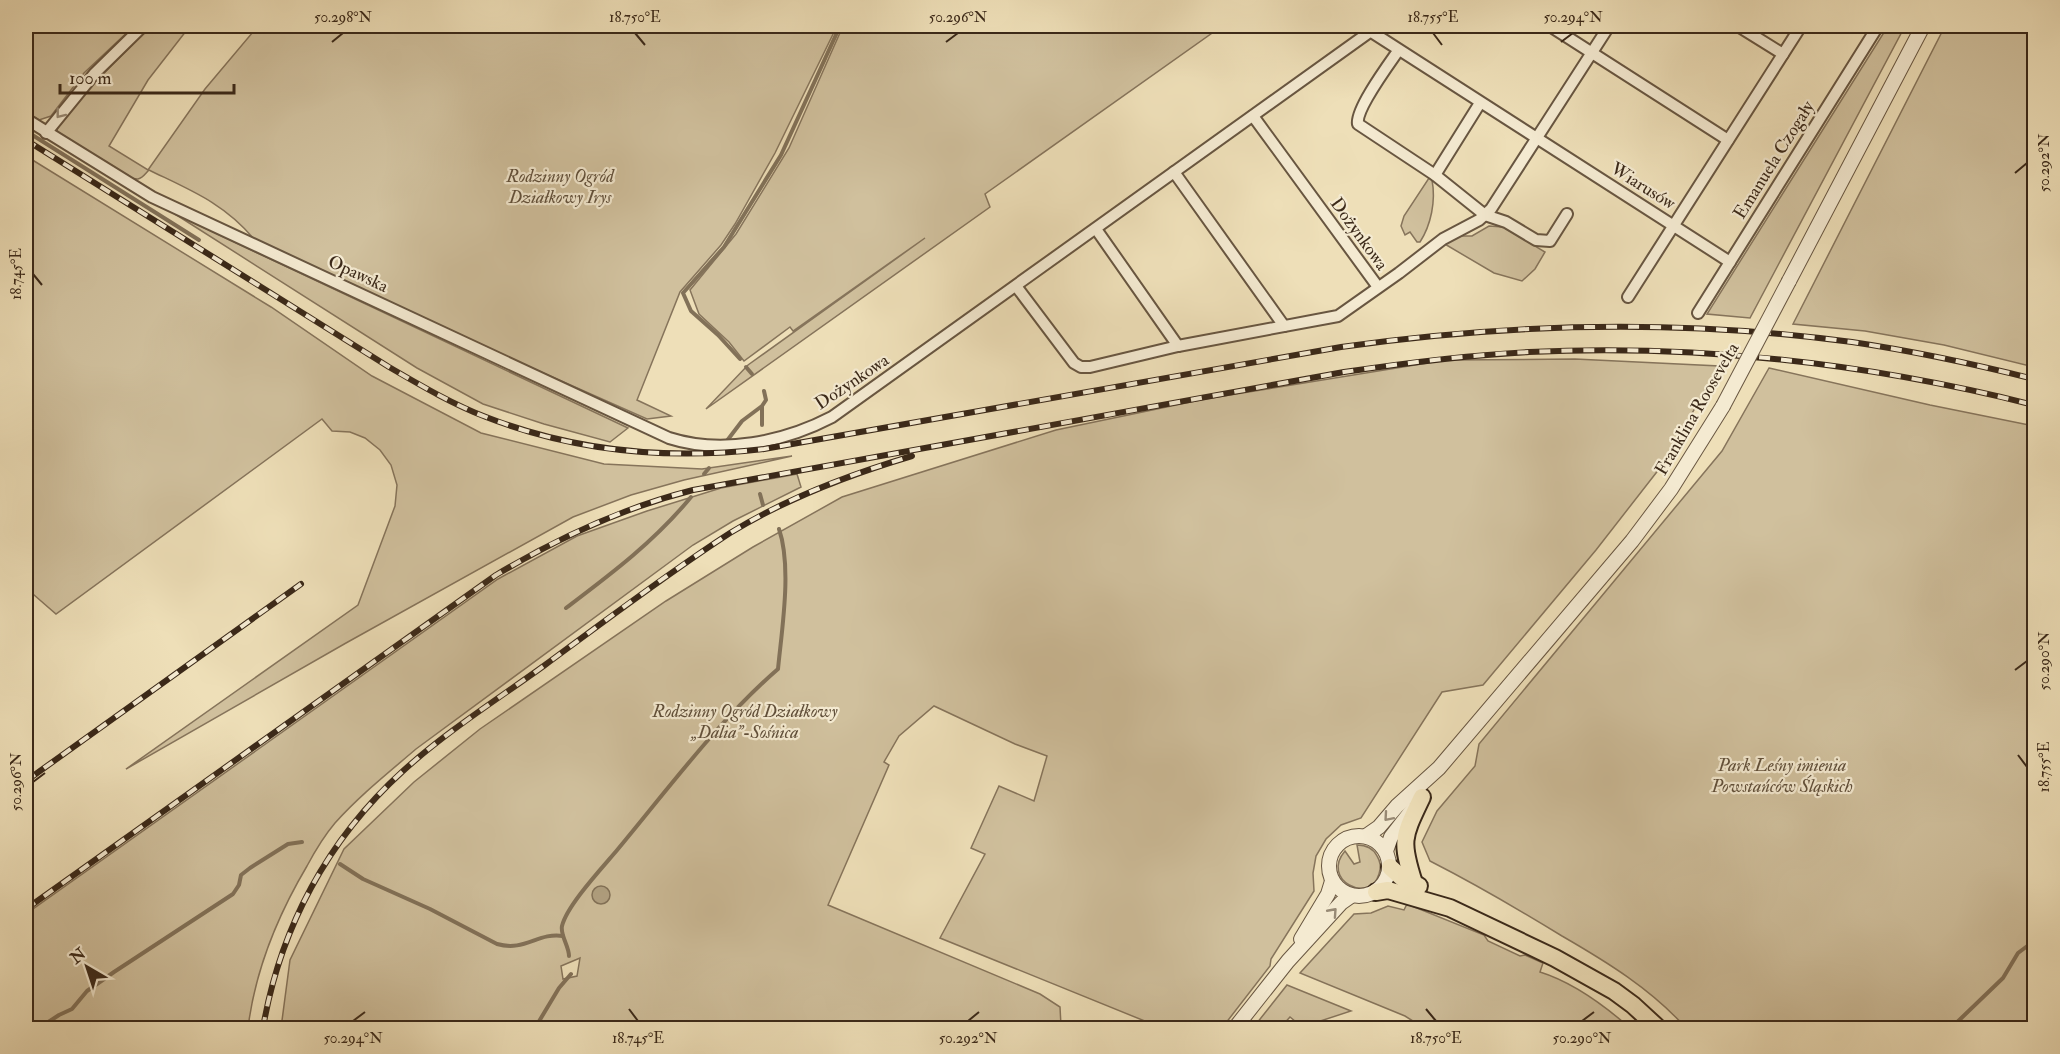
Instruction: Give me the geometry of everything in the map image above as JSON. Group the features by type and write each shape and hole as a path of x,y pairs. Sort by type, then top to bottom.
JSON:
{"main road":[{"path":"1414,883 1404,846 1406,831 1422,797"},
{"path":"1388,859 1402,879 1414,883 1450,908"},
{"path":"1376,892 1388,890 1450,908 1555,957 1595,979 1633,1005 1658,1029"}],"street":[{"path":"46,133 95,73 143,26"},
{"path":"1550,26 1728,140"},
{"path":"1378,287 1443,239 1485,215 1498,199 1609,26"},
{"path":"1738,26 1783,54"},
{"path":"1628,297 1801,26"},
{"name":"Emanuela Czogały","path":"1698,313 1878,26"},
{"name":"Franklina Roosevelta","path":"1366,836 1379,827 1397,806 1439,768 1632,541 1671,489 1723,406 1923,26"},
{"name":"Wiarusów","path":"1374,28 1398,51 1730,262"},
{"name":"Dożynkowa","path":"684,443 716,446 781,438 832,417 1374,28"},
{"path":"1398,51 1357,118 1358,124 1436,175 1485,215 1506,222 1536,240 1550,241 1567,214"},
{"path":"1436,175 1480,103"},
{"name":"Dożynkowa","path":"1016,286 1074,363 1081,367 1338,316 1378,287 1253,116"},
{"name":"Opawska","path":"26,120 152,196 684,443"},
{"path":"1174,172 1284,326"},
{"path":"1096,229 1178,346"},
{"name":"Franklina Roosevelta","path":"1388,859 1391,837 1422,797 1439,768"},
{"path":"1366,836 1373,839 1388,859 1385,883 1376,892 1365,896 1351,896 1336,888 1329,873 1331,854 1337,845 1351,837 1366,836"},
{"path":"1288,962 1328,894 1332,881"},
{"path":"1235,1029 1288,962 1341,903 1351,896"}],"green space":[{"path":"26,26 134,26 84,73 51,116 39,120 26,112"},
{"name":"Rodzinny Ogród Działkowy Irys","path":"151,26 190,26 148,80 109,146 148,170 205,89 258,26 837,26 775,153 735,224 721,245 680,292 637,400 671,416 647,419 505,356 254,239 231,216 206,198 149,170 138,179 131,178 58,136 57,129 81,96"},
{"path":"843,26 1222,26 985,194 990,207 706,409 748,365 925,238 793,331 790,327 744,361 729,342 699,314 690,290 736,234 789,148"},
{"path":"1888,26 1905,26 1750,318 1707,314"},
{"path":"1945,26 2034,26 2034,367 1944,345 1865,331 1793,324"},
{"path":"26,156 271,307 372,376 481,433 604,464 702,469 792,456 684,480 631,495 573,517 126,769 358,605 395,506 397,485 391,465 380,450 365,438 350,432 332,431 322,419 56,614 26,588"},
{"path":"1429,178 1432,180 1433,188 1432,212 1424,235 1420,242 1417,242 1410,232 1405,235 1401,226 1404,216"},
{"path":"175,214 628,428 610,442 483,404 417,368"},
{"path":"1489,226 1503,227 1545,252 1535,269 1522,281 1494,273 1443,243 1456,236 1472,236"},
{"name":"Rodzinny Ogród Działkowy „Dalia”-Sośnica","path":"1575,359 1719,366 1663,464 1596,550 1483,685 1442,692 1361,818 1341,825 1326,839 1316,856 1313,873 1314,891 1271,959 1270,966 1222,1028 1162,1028 940,938 985,854 971,848 999,786 1034,801 1047,756 1015,744 934,706 899,736 884,762 889,765 828,905 1040,994 1060,1007 1060,1028 281,1028 290,960 344,849 414,782 480,729 666,601 753,547 842,497 1056,430 1205,399 1446,360","holes":["580,958 577,976 563,979 561,966"]},
{"name":"Park Leśny imienia Powstańców Śląskich","path":"1769,368 2034,426 2034,1028 1686,1028 1658,1001 1612,966 1513,906 1430,861 1422,842 1437,811 1475,766 1479,744 1722,451"},
{"path":"797,474 801,487 733,521 693,545 416,749 344,813 316,849 277,924 256,986 248,1028 26,1028 26,914 498,579 577,536 647,511 721,488"},
{"path":"1357,845 1371,849 1380,863 1379,874 1374,883 1366,888 1349,885 1338,871 1339,862 1345,851 1354,864 1360,862"},
{"path":"1407,904 1484,935 1488,941 1520,956 1525,955 1543,963 1540,972 1588,996 1630,1028 1424,1028 1405,1016 1300,973 1354,914 1371,913 1388,906 1404,910"},
{"path":"1287,985 1351,1011 1302,1027 1290,1017 1280,1028 1253,1028"}],"shaded area":[{"path":"601,886 609,891 610,895 605,903 601,904 593,899 592,895 597,887"}],"waterway":[{"path":"740,359 691,311 683,293 724,247 781,155 840,26"},
{"path":"26,131 199,240"},
{"path":"746,367 752,374"},
{"path":"726,442 742,421 762,406 766,400 764,391"},
{"path":"762,407 762,425"},
{"path":"704,474 709,468"},
{"path":"760,494 763,505"},
{"path":"566,608 616,570 663,528 691,497"},
{"path":"569,956 562,926 578,897 735,710 778,669 784,617 785,579 783,544 779,529"},
{"path":"39,1028 72,1009 87,991 114,972 233,894 239,885 241,875 250,868 288,844 302,842"},
{"path":"340,864 363,879 430,909 497,944 516,946 546,937 563,936"},
{"path":"1951,1028 2003,978 2018,953 2034,941"},
{"path":"535,1028 559,988 571,974"}],"railway":[{"path":"26,140 389,367 449,400 473,412 520,429 588,445 623,450 693,454 764,449 1341,347 1405,339 1532,329 1660,327 1788,335 1898,349 2034,379"},
{"path":"26,909 496,575 591,525 667,497 693,490 1344,372 1506,353 1594,350 1657,351 1784,360 1909,378 2034,405"},
{"path":"263,1028 282,955 311,888 330,856 352,826 376,797 420,756 660,581 730,533 818,488 912,456"},
{"path":"26,781 301,584"}]}
